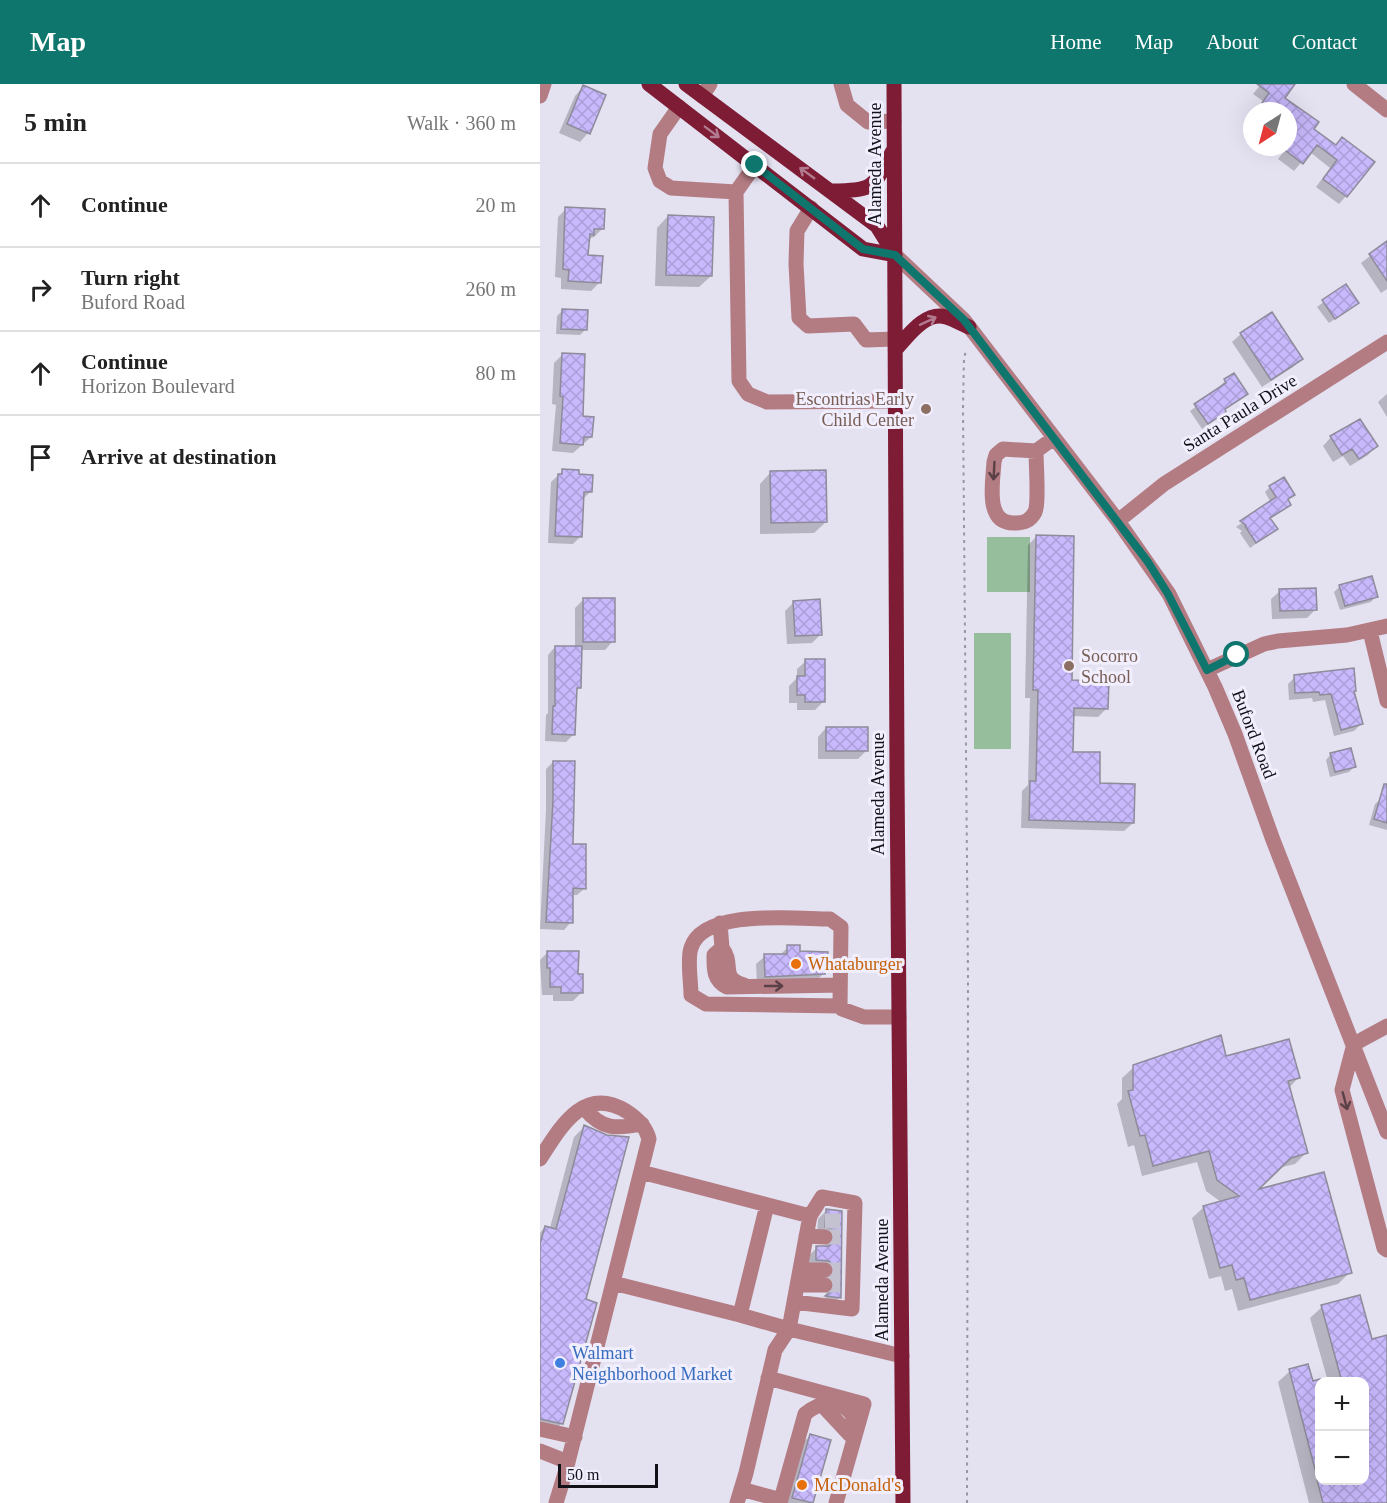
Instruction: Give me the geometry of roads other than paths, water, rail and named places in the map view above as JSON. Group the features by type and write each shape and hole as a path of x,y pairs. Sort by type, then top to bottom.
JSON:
{"main road":[{"path":"649,84 863,249 895,255"},
{"path":"686,84 706,90 877,226 895,255"},
{"name":"Alameda Avenue","path":"894,84 903,1503"},
{"path":"831,191 861,190 870,186 878,177 894,148"},
{"path":"895,344 930,317 944,316 971,330"}],"street":[{"path":"540,96 544,84"},
{"path":"841,84 847,105 868,122 894,121"},
{"path":"1354,84 1387,110"},
{"path":"679,107 660,134 655,168 660,181 671,188 736,192"},
{"path":"755,165 736,192 739,381 748,394 767,402 895,401"},
{"path":"811,208 797,231 799,318 808,326 854,324 866,340 895,344"},
{"name":"Buford Road","path":"895,255 950,306 971,330 1118,521 1168,594 1207,670 1235,734 1273,840 1387,1132"},
{"name":"Santa Paula Drive","path":"1118,521 1164,484 1387,342"},
{"path":"1036,451 1036,510 1030,519 1023,523 1008,523 998,517 993,507 996,455 1003,449 1036,451 1054,438"},
{"path":"1207,670 1264,644 1370,631 1387,626"},
{"path":"1370,631 1387,701"},
{"path":"840,1006 841,927 830,919 744,919 720,923 698,933 690,949 691,995 706,1004 840,1006 842,1009 864,1017 899,1017"},
{"path":"720,923 722,948 714,955 715,975 719,983 727,987 840,985"},
{"path":"1387,1026 1354,1044 1342,1090 1384,1248 1387,1250"},
{"path":"540,1159 556,1132 567,1120 596,1102 613,1104 629,1113 647,1130 650,1139 575,1437 556,1503"},
{"path":"584,1108 594,1121 619,1129 642,1124"},
{"path":"641,1172 767,1205 808,1224 825,1237"},
{"path":"778,1501 739,1496 775,1350 789,1329 808,1224 822,1197 855,1203 848,1221 847,1278 852,1309 794,1302"},
{"path":"740,1315 767,1205"},
{"path":"808,1224 825,1221"},
{"path":"799,1278 825,1277"},
{"path":"614,1283 902,1356"},
{"path":"768,1378 864,1404 836,1503"},
{"path":"778,1501 804,1388"},
{"path":"778,1501 801,1422 812,1408 831,1403 842,1404 848,1409 853,1416 846,1447 849,1456"},
{"path":"540,1429 575,1437"},
{"path":"540,1451 568,1462"}],"tunnel":[{"path":"825,1221 842,1221"},
{"path":"825,1237 842,1237"},
{"path":"825,1270 841,1270"},
{"path":"825,1285 841,1285"}],"place":[{"name":"Escontrias Early Child Center","path":"926,409"},
{"name":"Socorro School","path":"1069,666"},
{"name":"Whataburger","path":"796,964"},
{"name":"Walmart Neighborhood Market","path":"560,1363"},
{"name":"McDonald's","path":"802,1485"}]}
